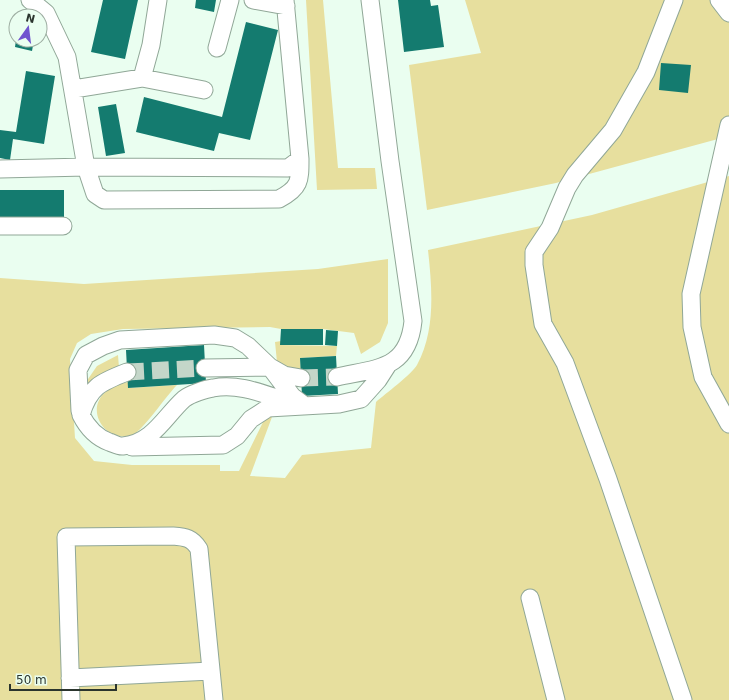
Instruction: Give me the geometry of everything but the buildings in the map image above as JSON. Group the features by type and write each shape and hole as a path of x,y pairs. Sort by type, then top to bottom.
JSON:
{"street":[{"path":"30,0 46,13 67,57 74,89 86,167 94,194 104,200 279,199 291,193 300,180 300,159 286,3 253,0"},
{"path":"142,78 151,45 158,0"},
{"path":"217,48 230,0"},
{"path":"305,406 292,396 270,367 248,346 235,338 214,335 120,340 103,346 86,355 78,370 81,415 86,425 101,439 122,447 224,445 237,436 251,419 268,408 305,406 339,404 360,400 378,380 386,366 399,356 407,345 411,335 412,320 370,0"},
{"path":"674,0 646,72 613,130 575,175 567,188 550,228 534,252 534,265 544,324 565,363 608,479 683,700"},
{"path":"719,0 729,14"},
{"path":"74,89 142,78 204,90"},
{"path":"729,125 690,294 692,327 702,377 729,424"},
{"path":"0,169 86,167 288,168 300,159"},
{"path":"0,226 63,226"},
{"path":"337,377 386,366"},
{"path":"206,368 270,367 284,375 301,378"},
{"path":"81,415 85,399 104,380 127,372"},
{"path":"122,447 145,439 165,422 185,398 213,388 245,388 262,392 283,401 305,406"},
{"path":"71,700 66,537 173,536 187,537 194,541 199,549 214,700"},
{"path":"530,598 556,700"},
{"path":"70,678 211,671"}],"shaded area":[{"path":"306,0 323,0 338,168 375,168 377,189 317,190"},
{"path":"465,0 718,0 729,2 729,136 556,183 427,210 409,65 481,53"},
{"path":"729,176 729,700 0,700 0,278 84,284 318,269 388,259 388,323 380,342 361,354 354,333 323,329 281,329 270,327 123,329 91,334 77,343 70,359 75,438 94,461 132,465 220,465 220,471 239,471 267,414 272,414 250,476 285,478 302,455 371,448 376,402 414,369 423,352 430,323 431,309 431,279 428,250 592,215"},
{"path":"281,341 281,345 337,346 336,356 300,358 301,373 282,370 277,362 275,342"},
{"path":"118,355 119,368 89,386 86,382 97,366"},
{"path":"128,382 128,388 177,385 142,427 132,435 120,436 110,433 102,426 98,417 97,407 101,396 111,388"}],"tunnel":[{"path":"127,372 205,368"},
{"path":"301,378 337,377"}]}
